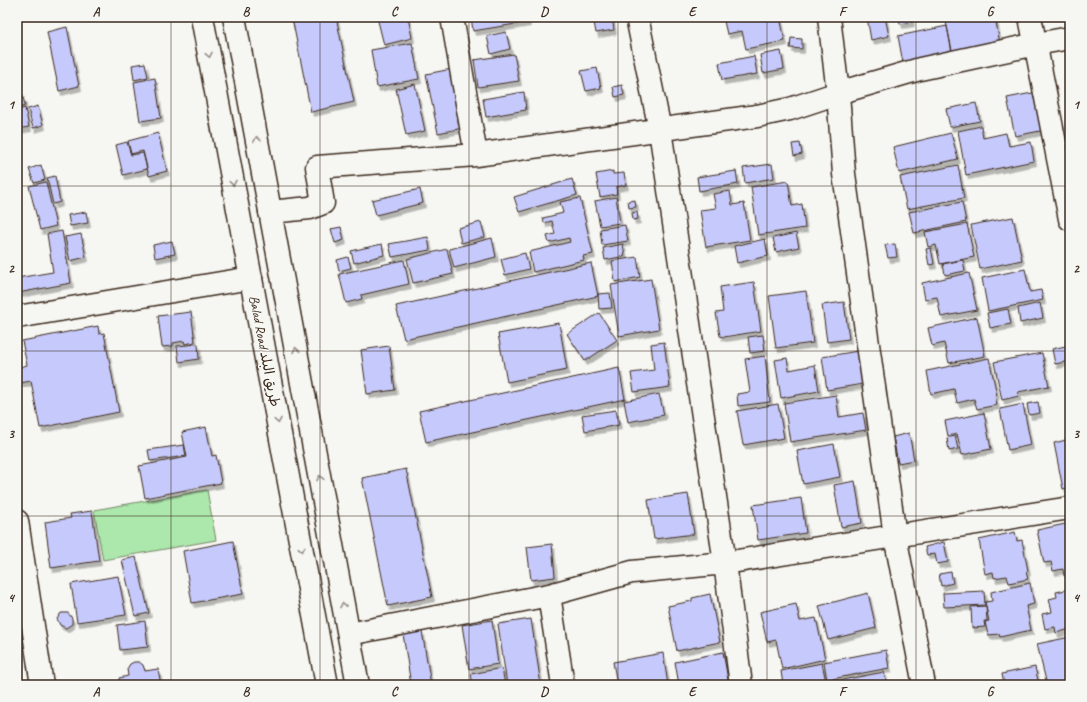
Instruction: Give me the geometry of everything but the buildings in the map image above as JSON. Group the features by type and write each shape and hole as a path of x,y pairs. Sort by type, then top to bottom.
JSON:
{"main road":[{"name":"Balad Road طريق البلد","path":"202,17 327,685"},
{"path":"234,17 358,685"},
{"path":"452,17 476,155"},
{"path":"637,17 660,130 741,685"},
{"path":"829,17 838,92 844,174 895,536 924,685"},
{"path":"1030,17 1070,219"},
{"path":"270,212 310,208 323,203 317,167 476,155 763,115 790,109 838,92 920,69 1070,38"},
{"path":"17,317 251,278"},
{"path":"349,634 549,595 632,572 724,563 1070,508"},
{"path":"17,521 42,685"},
{"path":"549,595 563,685"}],"green space":[{"path":"207,490 216,540 103,560 94,510"}]}
